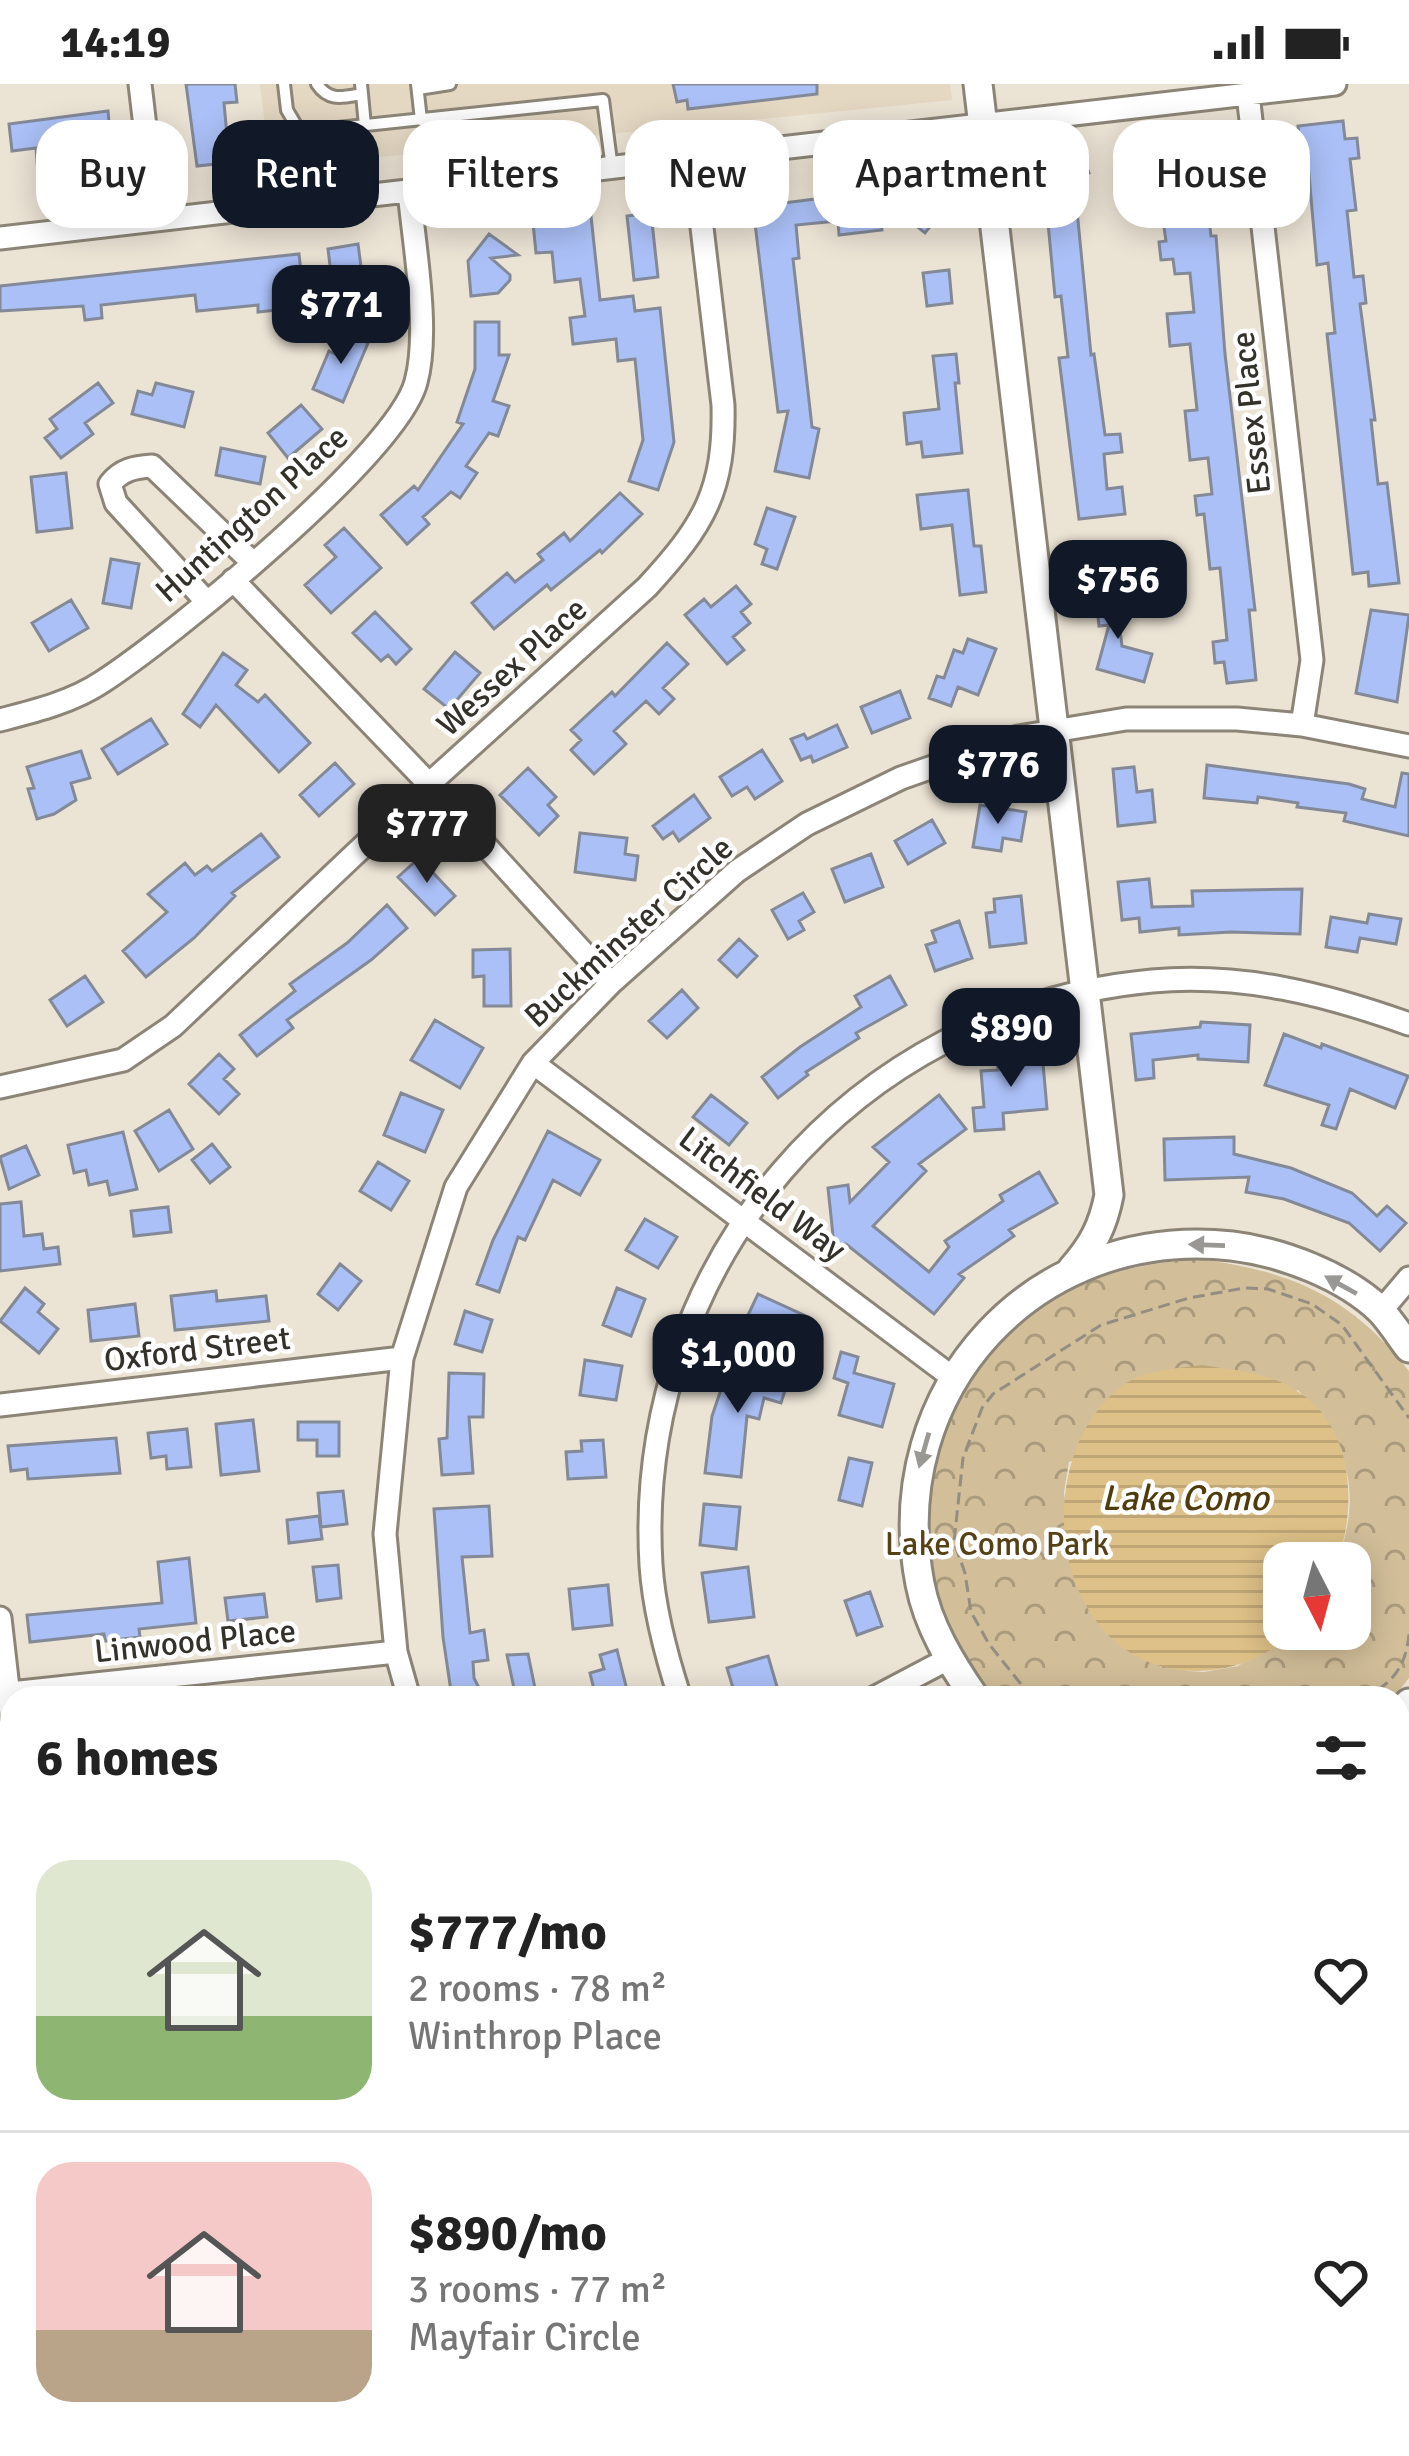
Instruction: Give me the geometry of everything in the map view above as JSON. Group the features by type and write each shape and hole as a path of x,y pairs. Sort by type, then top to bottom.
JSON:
{"street":[{"path":"140,84 144,120"},
{"path":"978,84 982,120"},
{"path":"1001,120 1335,84"},
{"name":"Essex Place","path":"1248,94 1312,660 1302,725"},
{"path":"601,170 625,168"},
{"path":"0,238 87,228"},
{"name":"Huntington Place","path":"0,720 45,709 100,684 233,580 333,491 385,437 416,384 421,317 413,228"},
{"name":"Wessex Place","path":"0,1088 123,1060 173,1026 647,587 700,524 718,483 724,444 702,228"},
{"path":"994,228 1108,1195 1094,1244 1072,1269"},
{"path":"206,601 116,503 110,484 118,475 152,466 252,562"},
{"path":"233,580 611,983"},
{"name":"Buckminster Circle","path":"406,1686 397,1652 385,1534 402,1358 456,1186 533,1063 611,983 724,883 807,824 901,778 1018,737 1126,719 1176,718 1302,725 1409,746"},
{"path":"676,1686 663,1644 652,1571 655,1463 668,1390 692,1312 743,1220 819,1130 902,1067 984,1022 1084,991 1154,981 1268,984 1349,1003 1409,1024"},
{"name":"Litchfield Way","path":"533,1063 952,1377"},
{"path":"1108,1195 1125,1228 1159,1245"},
{"path":"967,1686 948,1659 920,1586 913,1517 916,1478 926,1439 952,1377 1039,1288 1072,1269 1159,1245 1255,1249 1299,1263 1381,1311 1409,1348"},
{"path":"1381,1311 1409,1277"},
{"name":"Oxford Street","path":"0,1405 402,1358"},
{"path":"0,1618 4,1686"},
{"name":"Linwood Place","path":"79,1686 397,1652"},
{"path":"897,1686 948,1659"}],"lane":[{"path":"284,84 292,120"},
{"path":"317,84 332,97 361,89 364,120"},
{"path":"449,84 418,86 421,120 603,100 612,169"}],"path":[{"path":"1023,1686 971,1612 954,1542 963,1458 974,1425 993,1394 1088,1331 1190,1298 1244,1288 1268,1289 1312,1304 1342,1324 1409,1418"},
{"path":"964,1630 977,1623"},
{"path":"1386,1686 1407,1652 1409,1634"}],"shaded area":[{"path":"260,84 950,84 952,100 751,120 625,120 625,133 601,135 601,120 403,120 403,155 379,157 379,120 264,120"}],"green space":[{"name":"Lake Como Park","path":"1198,1259 1290,1280 1341,1306 1409,1371 1409,1678 1403,1686 983,1686 959,1653 937,1603 928,1550 929,1495 941,1442 962,1391 994,1347 1054,1298 1113,1273","holes":["1298,1390 1340,1449 1350,1491 1343,1542 1371,1542 1371,1650 1263,1650 1238,1666 1187,1671 1107,1634 1086,1605 1074,1577 1064,1492 1069,1462"]}],"water":[{"name":"Lake Como","path":"1202,1365 1248,1372 1292,1388 1328,1421 1346,1466 1348,1516 1343,1542 1263,1542 1263,1650 1269,1650 1228,1667 1176,1669 1128,1651 1107,1634 1087,1607 1073,1575 1064,1506 1069,1471 1081,1438 1098,1409 1122,1386 1160,1371"}],"building":[{"path":"186,84 235,84 237,102 224,103 226,120 212,120 212,164 197,166"},
{"path":"673,84 817,84 817,94 688,109 687,100 677,102"},
{"path":"108,111 109,120 39,120"},
{"path":"36,120 36,148 12,151 9,124"},
{"path":"1343,121 1345,139 1357,138 1359,158 1350,159 1356,210 1347,211 1354,277 1363,276 1366,303 1360,304 1378,484 1387,483 1399,583 1369,586 1368,572 1353,574 1327,334 1335,333 1328,263 1317,265 1310,125"},
{"path":"813,199 813,223 796,225 799,258 793,259 812,427 819,429 809,478 775,471 788,411 778,412 756,228 789,228 789,202"},
{"path":"534,228 592,228 600,300 633,296 635,311 660,308 674,442 658,490 629,481 643,440 635,359 618,361 616,339 573,344 570,318 585,316 580,279 555,282 552,252 536,253"},
{"path":"628,228 653,228 658,277 634,280"},
{"path":"838,228 882,228 882,230 839,235"},
{"path":"1048,228 1079,228 1091,355 1105,435 1120,434 1122,452 1104,454 1107,489 1122,487 1125,514 1079,519 1059,358 1068,357 1061,296 1055,297"},
{"path":"1164,228 1210,228 1211,236 1216,236 1255,610 1249,610 1256,680 1227,683 1224,662 1215,663 1213,642 1227,640 1220,568 1210,569 1204,514 1197,515 1195,496 1212,494 1208,458 1190,460 1185,411 1197,410 1190,344 1170,346 1167,314 1194,312 1190,273 1175,274 1173,259 1161,260 1159,242 1166,241"},
{"path":"489,234 518,255 491,258 510,275 498,293 471,296 468,261"},
{"path":"358,244 368,319 337,323 328,249"},
{"path":"299,254 305,307 258,312 258,305 197,311 195,295 101,305 102,318 85,320 83,306 0,311 0,286"},
{"path":"949,270 952,303 927,306 923,273"},
{"path":"475,322 499,322 499,355 509,355 493,401 509,406 498,436 489,433 466,466 477,473 460,498 451,492 423,517 429,524 407,544 381,515 414,486 418,490 463,424 457,422 475,369"},
{"path":"338,329 368,343 343,402 313,389 329,351 341,357"},
{"path":"956,354 962,453 923,457 921,442 907,444 904,413 939,409 933,356"},
{"path":"98,383 113,403 85,423 93,434 61,458 45,438 57,429 50,419"},
{"path":"156,383 193,392 184,427 132,414 138,391 152,395"},
{"path":"301,405 322,429 288,458 268,433"},
{"path":"221,448 265,457 260,484 216,475"},
{"path":"66,473 72,528 37,532 31,477"},
{"path":"968,490 974,546 981,546 986,592 960,595 952,525 921,529 917,495"},
{"path":"620,493 642,514 602,553 600,550 551,590 547,585 494,629 472,603 507,573 515,582 543,560 538,554 564,533 570,541"},
{"path":"767,508 795,517 777,569 762,564 767,549 755,544"},
{"path":"344,528 381,568 331,613 305,585 336,557 325,545"},
{"path":"111,559 139,564 131,608 103,603"},
{"path":"736,586 751,604 741,612 750,623 733,637 744,650 727,664 685,615 704,599 711,607"},
{"path":"1114,586 1122,646 1152,654 1144,682 1097,669 1109,625 1099,626 1095,589"},
{"path":"71,600 88,628 49,651 32,623"},
{"path":"1371,610 1409,615 1397,702 1356,693"},
{"path":"375,612 411,649 396,664 388,655 381,661 353,633"},
{"path":"968,639 996,649 978,695 958,687 951,706 929,698 937,676 944,678 954,650 963,653"},
{"path":"667,643 688,664 663,688 674,699 659,714 646,701 614,731 626,744 594,774 571,750 581,740 571,730 612,692 615,696"},
{"path":"455,652 480,673 449,709 424,689"},
{"path":"223,653 247,670 236,685 258,702 265,695 310,743 279,772 216,705 200,727 183,714"},
{"path":"900,691 910,718 872,733 861,707"},
{"path":"151,719 167,744 118,774 102,749"},
{"path":"837,725 847,747 813,762 811,756 801,760 791,739 804,734 807,739"},
{"path":"762,750 782,781 755,799 747,787 732,796 720,777"},
{"path":"81,751 90,778 71,783 76,800 37,819 27,767"},
{"path":"335,763 354,784 319,816 300,795"},
{"path":"1207,765 1349,784 1365,789 1362,799 1395,807 1402,773 1409,774 1409,836 1344,821 1346,813 1297,807 1298,803 1258,797 1257,803 1204,798"},
{"path":"1134,767 1137,792 1152,790 1155,822 1118,826 1113,769"},
{"path":"528,768 556,797 548,805 558,816 539,835 500,795"},
{"path":"694,795 710,818 679,841 673,832 663,839 653,826"},
{"path":"980,805 1026,812 1021,841 1003,838 1001,851 973,847"},
{"path":"932,820 945,843 908,864 895,841"},
{"path":"580,833 627,838 625,854 638,856 635,880 575,872"},
{"path":"261,834 279,857 232,893 235,896 194,938 146,977 123,951 167,912 148,894 185,863 195,875 207,866 212,871"},
{"path":"871,854 883,887 845,902 832,869"},
{"path":"419,858 455,896 435,915 398,877"},
{"path":"1149,879 1152,907 1193,906 1192,891 1302,889 1300,934 1179,935 1179,928 1140,932 1139,918 1122,920 1118,882"},
{"path":"803,893 814,912 799,921 804,930 788,939 772,910"},
{"path":"1021,896 1026,943 990,947 986,913 995,912 994,899"},
{"path":"387,905 407,928 287,1020 293,1028 257,1056 240,1035 295,991 290,984 347,943"},
{"path":"1369,914 1401,919 1396,944 1360,938 1357,952 1326,947 1331,917 1367,923"},
{"path":"959,921 972,958 935,971 926,945 936,942 932,931"},
{"path":"739,939 757,956 737,977 719,960"},
{"path":"510,949 511,1006 484,1006 484,976 473,977 473,950"},
{"path":"85,976 103,1002 67,1026 50,1000"},
{"path":"890,976 906,1005 856,1033 859,1038 806,1072 778,1098 762,1077 861,1007 855,996"},
{"path":"682,990 698,1008 667,1038 649,1021"},
{"path":"435,1020 483,1048 460,1088 411,1060"},
{"path":"1201,1022 1250,1025 1248,1062 1198,1059 1198,1055 1153,1060 1154,1078 1136,1080 1131,1034 1200,1027"},
{"path":"1284,1034 1408,1076 1395,1108 1350,1089 1336,1129 1322,1125 1329,1105 1265,1085"},
{"path":"1042,1052 1047,1109 1003,1113 1004,1129 975,1131 973,1108 984,1107 981,1071 998,1070 997,1056"},
{"path":"219,1054 234,1069 224,1079 239,1094 219,1114 189,1084"},
{"path":"401,1093 443,1110 425,1152 384,1135"},
{"path":"711,1095 747,1123 729,1145 693,1117"},
{"path":"939,1095 966,1129 919,1164 926,1171 873,1226 929,1272 949,1247 945,1241 1003,1201 1000,1195 1039,1172 1057,1203 1009,1230 1014,1236 959,1274 964,1278 934,1314 846,1244 834,1245 828,1188 848,1185 850,1202 889,1162 873,1147"},
{"path":"169,1110 193,1149 159,1171 135,1131"},
{"path":"548,1131 600,1160 580,1195 553,1180 525,1240 518,1237 499,1292 477,1284 493,1240"},
{"path":"123,1132 137,1189 110,1195 107,1181 89,1185 86,1170 74,1173 68,1145"},
{"path":"1234,1137 1234,1154 1291,1168 1352,1193 1377,1216 1387,1206 1406,1223 1380,1251 1349,1223 1284,1199 1246,1192 1249,1177 1165,1180 1164,1139"},
{"path":"212,1144 230,1167 210,1183 192,1160"},
{"path":"26,1146 39,1175 9,1189 0,1157"},
{"path":"378,1162 409,1181 391,1210 360,1191"},
{"path":"21,1202 24,1236 42,1234 44,1249 58,1247 60,1264 0,1271 0,1204"},
{"path":"168,1207 171,1232 134,1236 131,1211"},
{"path":"645,1219 677,1237 658,1268 626,1250"},
{"path":"340,1264 361,1281 338,1310 318,1294"},
{"path":"25,1288 44,1304 38,1312 58,1329 39,1353 0,1321"},
{"path":"617,1288 645,1299 631,1336 603,1325"},
{"path":"216,1291 217,1301 266,1296 269,1321 175,1330 171,1296"},
{"path":"758,1294 808,1317 795,1346 769,1334 763,1345 739,1334"},
{"path":"135,1304 139,1336 91,1341 88,1310"},
{"path":"465,1311 492,1320 482,1352 455,1344"},
{"path":"841,1352 858,1357 854,1373 894,1384 882,1427 839,1415 848,1383 834,1378"},
{"path":"585,1360 622,1366 616,1400 580,1395"},
{"path":"730,1363 788,1381 781,1403 764,1398 759,1419 747,1416 741,1477 705,1473 712,1416"},
{"path":"449,1373 484,1374 483,1417 469,1417 473,1473 442,1475 439,1439 447,1438"},
{"path":"253,1420 259,1471 221,1475 216,1424"},
{"path":"298,1422 339,1422 339,1456 317,1456 317,1440 298,1440"},
{"path":"187,1429 191,1467 167,1469 166,1456 151,1458 148,1433"},
{"path":"116,1438 120,1473 28,1479 27,1469 11,1471 8,1446"},
{"path":"603,1440 606,1477 568,1479 566,1452 582,1451 581,1441"},
{"path":"849,1458 872,1463 862,1506 839,1500"},
{"path":"343,1491 347,1524 321,1527 318,1493"},
{"path":"704,1504 740,1507 736,1549 700,1545"},
{"path":"489,1506 492,1556 462,1557 470,1633 484,1630 488,1660 473,1662 478,1686 450,1686 434,1509"},
{"path":"319,1516 322,1539 289,1543 287,1520"},
{"path":"189,1558 196,1623 139,1629 140,1637 105,1641 104,1634 30,1642 27,1615 162,1603 158,1562"},
{"path":"338,1565 341,1598 317,1601 313,1567"},
{"path":"748,1567 754,1617 709,1622 702,1573"},
{"path":"608,1585 612,1625 573,1629 569,1589"},
{"path":"870,1592 882,1626 857,1635 845,1601"},
{"path":"264,1594 267,1617 228,1621 225,1598"},
{"path":"617,1650 626,1686 593,1686 590,1673 604,1669 600,1655"},
{"path":"528,1654 535,1686 513,1686 507,1655"},
{"path":"768,1656 777,1686 732,1686 727,1668"}]}
